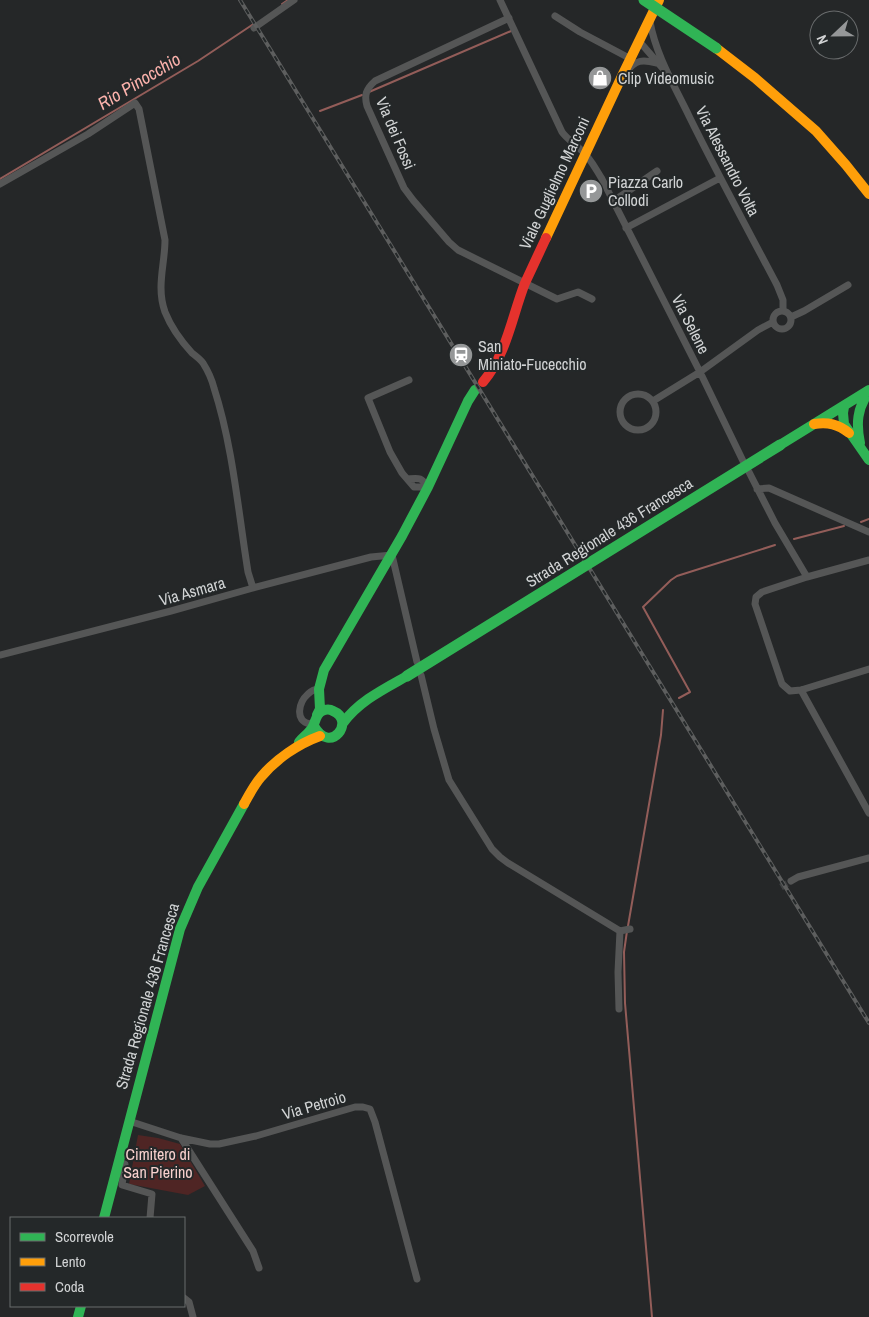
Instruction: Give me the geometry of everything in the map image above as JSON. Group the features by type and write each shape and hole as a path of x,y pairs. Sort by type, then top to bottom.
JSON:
{"main road":[{"path":"644,0 760,73 823,128 869,182"},
{"path":"659,0 717,45 816,131 869,194"},
{"name":"Viale Guglielmo Marconi","path":"317,724 320,709 319,690 324,670 392,555 426,492 468,401 496,364 525,284 659,0"},
{"path":"856,421 860,405 869,391"},
{"name":"Strada Regionale 436 Francesca","path":"104,1217 180,929 205,873 261,777 280,758 291,751 317,724 324,710 334,711 353,707 365,701 869,391"},
{"path":"860,448 854,415 845,406 843,413 844,423 849,433 860,448 869,460"},
{"path":"814,424 836,424 849,433"},
{"path":"319,690 326,705 341,717 343,723"},
{"name":"Strada Regionale 436 Francesca","path":"317,724 328,738 335,736 341,731 343,723 350,713 365,701"}],"street":[{"path":"254,28 294,0"},
{"name":"Via Selene","path":"500,0 562,132 586,154 602,179 743,461"},
{"path":"555,16 580,32 631,58"},
{"name":"Via dei Fossi","path":"509,18 375,81 365,94 367,106 409,196 458,250 557,299 578,292 592,300"},
{"name":"Via Alessandro Volta","path":"650,22 652,35 670,77 720,178 777,284 783,300 783,311"},
{"path":"639,41 651,43 658,51"},
{"path":"639,41 670,77"},
{"path":"621,78 639,61 646,60 657,63"},
{"path":"0,184 88,134 135,103 139,110 165,240 161,283 165,311 171,326 182,342 202,362 214,386 224,420 248,572 253,588"},
{"path":"613,201 657,171"},
{"path":"626,228 720,178"},
{"path":"791,317 848,285"},
{"path":"653,401 700,372 772,322 775,314 778,312 783,311 791,317 791,323 784,330 775,327 772,322"},
{"path":"409,380 368,398 390,452 402,473 414,487 426,492"},
{"path":"636,393 643,394 653,401 656,412 652,423 648,427 637,430 626,426 622,421 620,409 621,403 625,398 636,393"},
{"path":"408,479 428,474 438,466"},
{"path":"749,472 807,578"},
{"path":"418,478 424,480 426,492"},
{"path":"414,487 426,492"},
{"path":"758,489 769,488 869,532"},
{"path":"392,555 417,662"},
{"name":"Via Asmara","path":"0,655 371,557 392,555"},
{"path":"869,560 762,592 756,597 755,604 782,684 790,691 801,690 869,669"},
{"path":"421,675 449,780 495,853 508,863 625,930 618,972 620,1009"},
{"name":"Viale Guglielmo Marconi","path":"317,724 304,722 300,718 299,712 307,694 316,689 319,690"},
{"path":"801,690 869,813"},
{"path":"791,881 798,877 869,858"},
{"name":"Via Petroio","path":"130,1121 181,1138 219,1144 256,1136 355,1107 370,1109 417,1279"},
{"path":"181,1138 253,1251 259,1268"},
{"path":"118,1162 125,1164 122,1186 152,1194 150,1217"},
{"path":"185,1299 189,1302 193,1317"}],"green space":[{"name":"Cimitero di San Pierino","path":"138,1135 180,1144 205,1186 188,1195 129,1184"}],"waterway":[{"name":"Rio Pinocchio","path":"282,4 288,0"},
{"name":"Rio Pinocchio","path":"0,179 198,61 255,23"},
{"path":"369,92 511,31"},
{"path":"320,111 362,95"},
{"path":"861,522 869,519"},
{"path":"794,539 844,526"},
{"path":"679,698 690,692 643,607 677,576 775,545"},
{"path":"628,926 661,735 663,710"},
{"path":"627,931 624,952 625,1003 652,1317"}],"tunnel":[{"path":"781,887 791,881"}],"railway":[{"path":"240,0 869,1023"}],"traffic: fast":[{"path":"644,0 716,48"},
{"path":"317,715 320,709 319,689 324,670 402,536 475,390"},
{"path":"780,445 869,390"},
{"path":"860,443 858,416 869,392"},
{"path":"844,407 844,424 869,460"},
{"path":"407,676 780,445"},
{"path":"343,723 364,702 407,676"},
{"path":"299,742 311,730 322,711 332,710 339,715 342,721 342,728 334,737 327,738 314,726"},
{"path":"104,1217 180,929 198,887 244,804"},
{"path":"78,1317 81,1307"}],"traffic: slow":[{"path":"546,238 659,0"},
{"path":"716,48 755,78 816,131 869,194"},
{"path":"814,424 833,424 849,433"},
{"path":"244,804 258,780 273,764 296,748 320,736"}],"traffic: jam":[{"path":"483,382 498,359 525,283 546,238"}],"place":[{"name":"Clip Videomusic","path":"600,78"},
{"name":"Piazza Carlo Collodi","path":"591,191"},
{"name":"San Miniato-Fucecchio","path":"461,355"}]}
